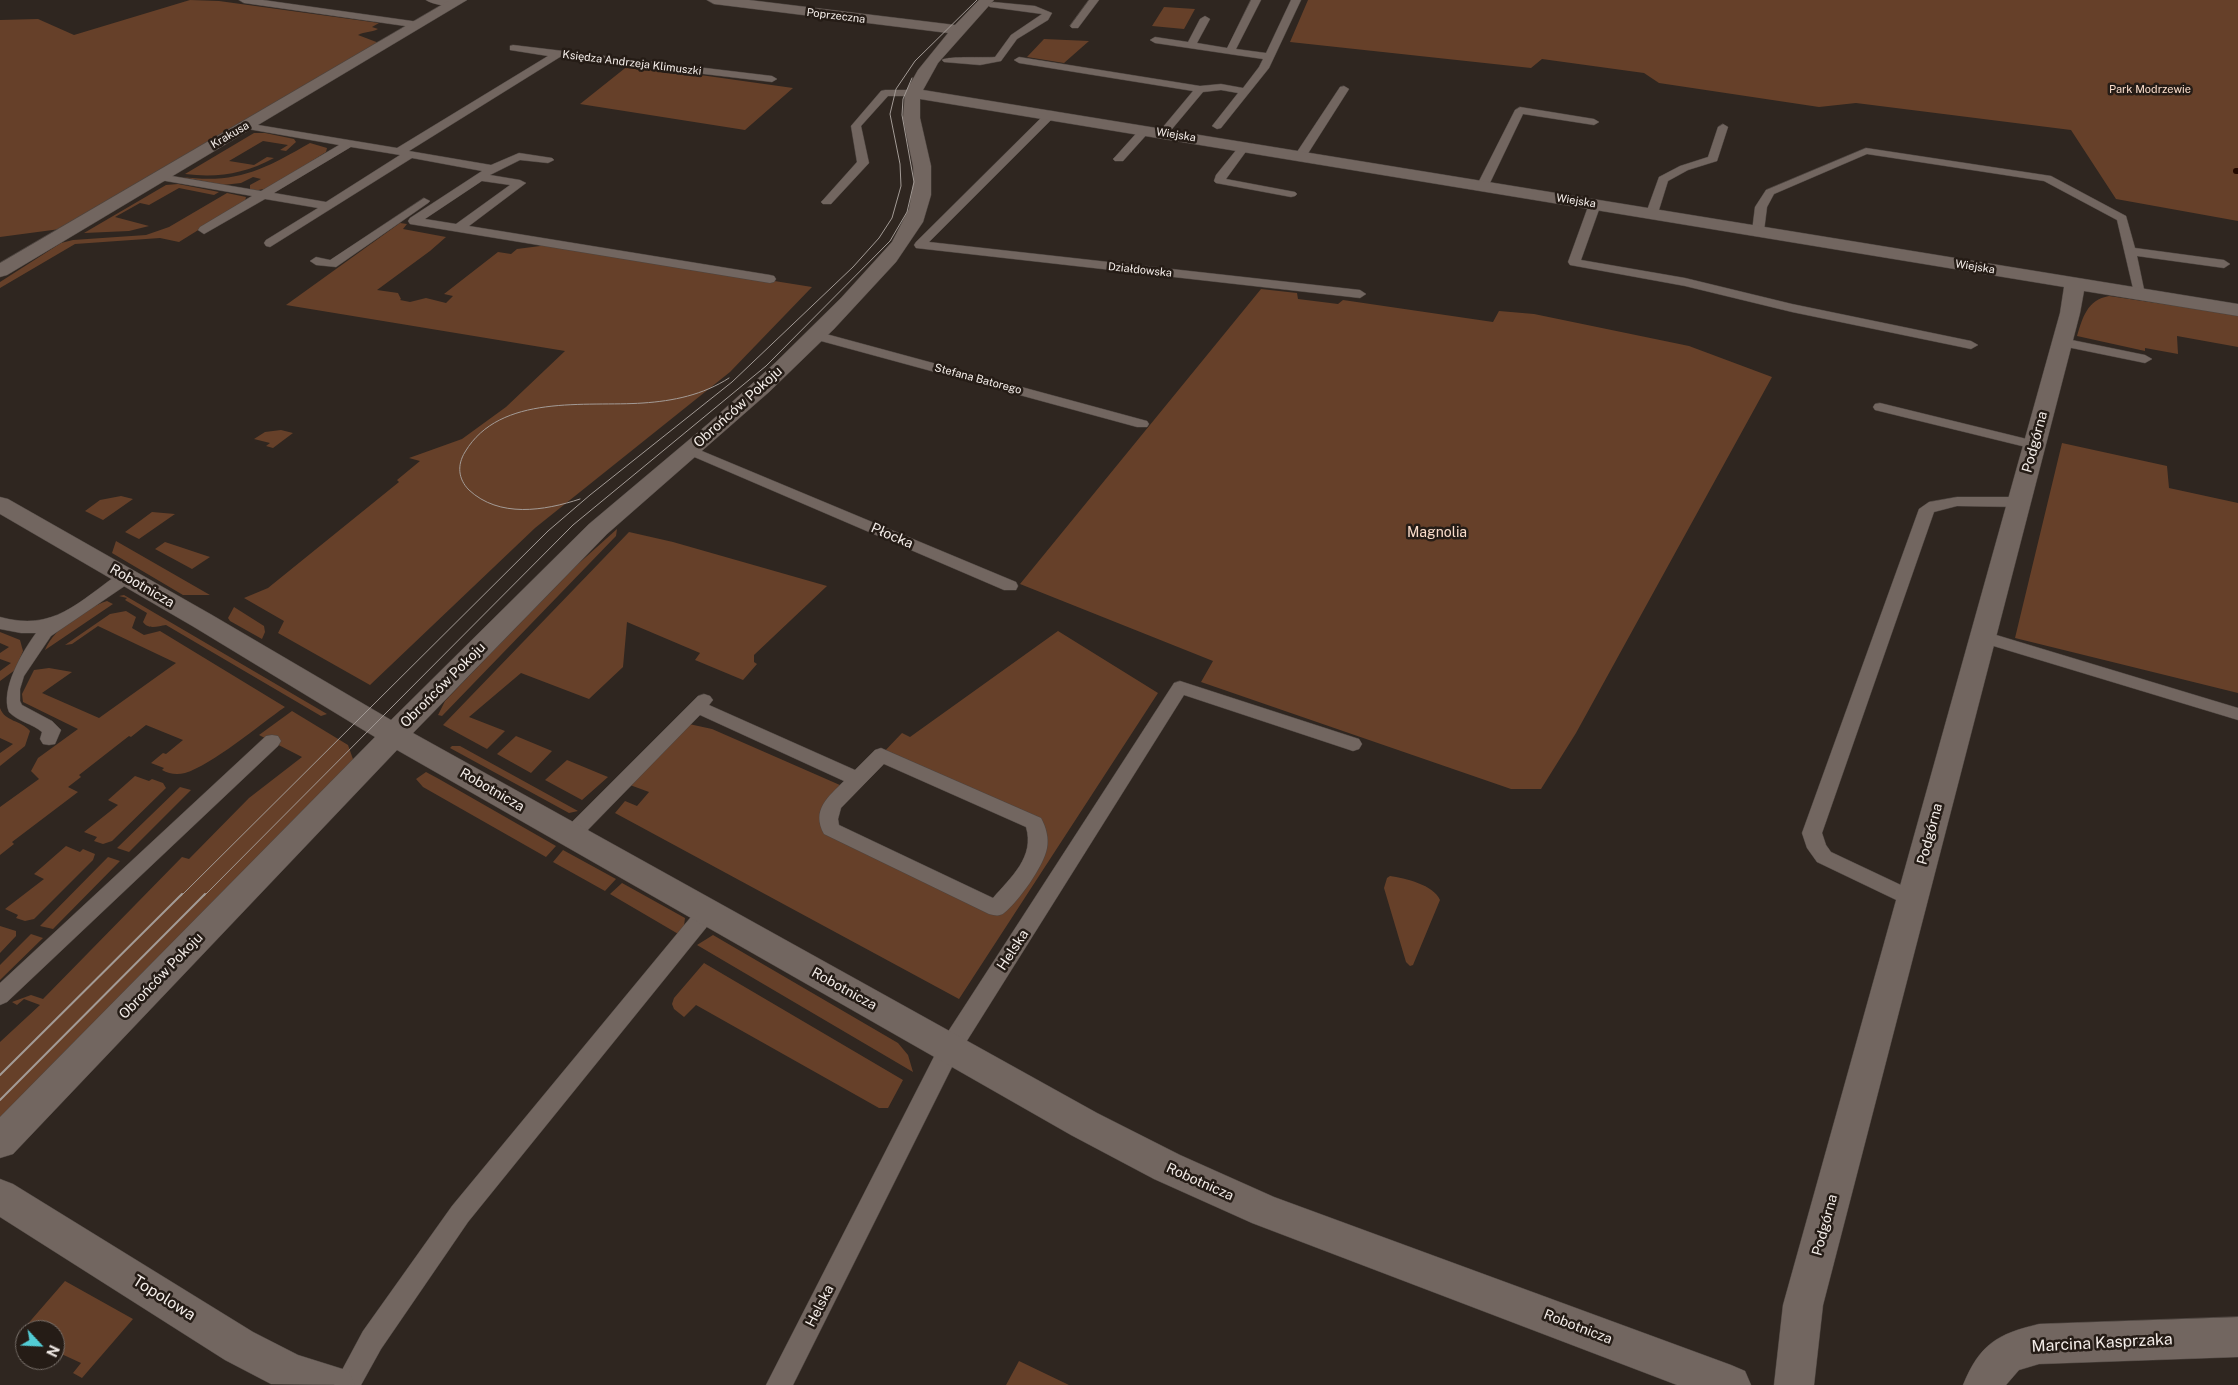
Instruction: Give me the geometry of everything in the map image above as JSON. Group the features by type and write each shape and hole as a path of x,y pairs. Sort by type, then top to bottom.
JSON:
{"street":[{"name":"Poprzeczna","path":"714,0 959,30"},
{"name":"Krakusa","path":"0,271 457,2"},
{"name":"Obrońców Pokoju","path":"0,1142 394,734 602,525 782,368 910,244 913,225 922,202 924,177 910,111 913,93 922,76 959,30 990,3"},
{"name":"Wiejska","path":"913,93 1052,114 2238,310"},
{"name":"Podgórna","path":"1794,1385 1803,1305 2070,313 2075,284"},
{"name":"Robotnicza","path":"0,504 394,734 1119,1143 1167,1167 1266,1211 1731,1385"},
{"name":"Topolowa","path":"0,1196 239,1346 279,1369 327,1384"},
{"name":"Marcina Kasprzaka","path":"1983,1385 2004,1355 2015,1349 2039,1344 2238,1337"}],"lane":[{"path":"244,0 419,24"},
{"path":"431,0 457,2"},
{"path":"1075,26 1094,0"},
{"path":"1230,51 1256,0"},
{"path":"1217,126 1264,68 1296,0"},
{"path":"947,60 980,62 998,59 1014,37 1039,22 1047,13 1035,9 990,3"},
{"path":"1192,46 1206,19"},
{"path":"1155,40 1270,57"},
{"path":"513,48 558,54"},
{"name":"Księdza Andrzeja Klimuszki","path":"270,243 328,206 404,153 558,54 772,80"},
{"path":"1018,60 1200,89 1221,87 1244,91"},
{"path":"1163,133 1200,89"},
{"path":"1301,155 1344,89"},
{"path":"827,202 863,163 856,132 858,121 885,93 913,93"},
{"path":"1483,185 1520,110 1594,122"},
{"name":"Obrońców Pokoju","path":"910,244 1052,114"},
{"path":"246,126 404,153 483,170 520,183 459,228"},
{"path":"1652,214 1663,179 1684,168 1713,159 1723,127"},
{"path":"1119,159 1145,130"},
{"path":"204,230 348,144"},
{"path":"1245,146 1220,177 1220,181 1291,194"},
{"path":"1758,231 1761,208 1770,192 1864,152 1871,151 2047,178 2117,214 2123,221 2139,294"},
{"path":"316,261 332,264 399,219 483,170 519,156 548,160"},
{"path":"483,170 414,221 770,279"},
{"path":"160,176 328,206"},
{"path":"1595,204 1574,262 1685,282 1792,308 1970,345"},
{"name":"Działdowska","path":"910,244 1360,294"},
{"path":"652,259 665,246"},
{"path":"2130,251 2224,264"},
{"name":"Stefana Batorego","path":"815,335 1142,424"},
{"path":"2062,342 2145,359"},
{"path":"1880,407 2034,445"},
{"name":"Płocka","path":"690,450 778,482 1010,586"},
{"path":"1913,900 1824,857 1817,848 1812,833 1927,508 1947,502 2019,502"},
{"path":"49,739 52,730 16,709 11,702 11,689 16,675 45,632 126,577"},
{"path":"0,623 22,630 34,629 58,622"},
{"path":"1983,636 2238,714"},
{"name":"Helska","path":"780,1385 950,1048 1180,687 1354,744"},
{"path":"571,835 701,703 858,779"},
{"path":"0,996 272,741"},
{"path":"881,755 1034,823 1039,835 1039,847 1036,858 996,908 831,829 828,819 832,805 858,779 881,755"},
{"path":"327,1384 372,1340 460,1214 707,912"}],"green space":[{"path":"190,0 219,1 379,23 372,27 378,29 358,35 379,43 60,229 0,237 0,20 38,19 74,35"},
{"name":"Park Modrzewie","path":"1308,0 2238,0 2238,221 2116,199 2071,130 1856,103 1819,107 1659,83 1644,73 1542,59 1531,68 1290,42"},
{"path":"1164,7 1195,9 1184,29 1152,26"},
{"path":"1044,39 1089,41 1064,63 1027,57"},
{"path":"629,65 793,88 745,130 580,104"},
{"path":"254,133 265,133 294,139 296,142 286,151 280,150 288,145 263,141 229,161 254,165 267,157 274,158 252,168 219,175 185,174"},
{"path":"310,143 327,148 326,152 269,188 253,191 250,189 250,185 261,179 253,177 241,183 223,185 182,177 219,178 249,173 278,161"},
{"path":"178,184 219,192 214,195 179,188 149,205 140,203 115,217 149,226 129,231 84,233 166,185"},
{"path":"227,193 246,197 245,201 179,242 160,238 75,244 0,288 0,282 61,243 73,240 146,235 169,227"},
{"path":"400,223 407,224 403,229 446,237 377,290 398,293 400,300 410,302 426,298 446,303 453,296 444,294 498,252 511,254 517,249 548,245 812,287 730,372 535,528 370,685 278,633 284,621 244,598 268,588 399,482 397,480 420,461 409,458 462,439 506,407 565,351 286,305"},
{"name":"Magnolia","path":"1261,289 1297,293 1298,299 1338,304 1343,300 1493,322 1499,311 1534,314 1689,346 1772,377 1576,733 1541,789 1511,789 1201,682 1213,661 1020,584"},
{"path":"2109,296 2238,315 2238,347 2177,336 2178,354 2145,348 2145,351 2077,336 2084,316 2091,305"},
{"path":"281,430 293,433 273,448 266,446 270,443 254,439 265,432"},
{"path":"2062,443 2167,466 2169,488 2238,503 2238,693 2015,638"},
{"path":"121,496 133,499 103,520 85,511 100,500"},
{"path":"152,512 175,514 139,539 125,532"},
{"path":"617,529 616,536 442,716 438,715 445,701 495,649 577,565"},
{"path":"629,532 673,542 827,586 754,655 754,662 757,664 743,680 695,660 700,653 627,622 623,667 589,699 521,673 469,717 505,731 487,749 443,725"},
{"path":"116,541 210,595 183,595 112,553"},
{"path":"165,542 210,557 192,569 155,549"},
{"path":"124,595 327,714 321,716 166,625 148,626 143,622 147,613 125,600 127,598 119,596"},
{"path":"107,601 113,604 45,650 63,626 80,614"},
{"path":"234,607 264,626 265,632 262,639 230,621 228,618"},
{"path":"126,611 136,617 132,628 144,635 160,631 285,707 222,753 196,769 182,774 167,772 162,770 164,768 151,763 183,740 146,725 79,775 81,777 68,787 78,792 12,842 14,844 0,855 0,807 39,779 31,771 38,758 78,729 23,702 22,694 34,670 49,668 72,672 42,693 99,718 176,663 98,626 72,644 65,645 110,614"},
{"path":"1058,631 1158,693 959,999 615,813 625,801 637,806 649,792 630,785 689,724 712,729 849,789 831,829 996,908 1036,858 1034,823 881,755 902,733 910,737"},
{"path":"0,632 20,640 23,651 15,670 0,681 0,671 11,663 0,659 0,653 9,647 0,643"},
{"path":"0,708 2,713 9,719 30,731 25,746 0,766 0,753 13,744 0,738"},
{"path":"292,711 348,745 354,762 0,1121 0,1042 40,1005 24,999 17,1005 12,1002 31,995 43,999 182,857 189,859 249,798 302,757 259,735"},
{"path":"516,736 552,751 531,773 497,754"},
{"path":"452,746 460,746 578,811 569,813 450,748"},
{"path":"567,760 608,777 582,800 545,780"},
{"path":"426,772 556,846 546,857 423,787 416,779"},
{"path":"135,776 163,783 166,788 112,841 103,844 94,841 97,837 84,832 118,805 108,800"},
{"path":"180,787 191,790 129,852 117,848"},
{"path":"66,846 80,852 83,849 95,854 93,860 34,919 25,921 16,918 18,915 5,909 44,879 34,874"},
{"path":"563,850 616,879 605,891 553,862"},
{"path":"108,857 120,861 53,929 40,926"},
{"path":"1390,876 1403,878 1425,886 1432,890 1440,900 1413,965 1410,966 1406,962 1384,888 1387,878"},
{"path":"622,883 685,918 680,935 610,894"},
{"path":"0,926 16,931 16,936 0,953"},
{"path":"31,934 43,938 0,980 0,965"},
{"path":"713,935 898,1043 908,1055 913,1072 697,945"},
{"path":"704,963 903,1080 888,1108 879,1108 696,1005 684,1017 674,1009 672,1004 674,998"},
{"path":"65,1281 133,1319 82,1378 73,1373 81,1363 65,1356 65,1320 31,1320"},
{"path":"1019,1361 1069,1385 1006,1385"}],"tram line":[{"path":"181,896 548,531 590,495 732,382 853,267 879,238 892,218 901,186 900,164 890,114 896,89 915,61 977,0"},
{"path":"204,896 573,525 766,366 890,241 907,212 914,182 902,115 903,99 912,78"},
{"path":"580,499 537,509 522,510 494,505 481,499 465,486 460,472 462,457 480,433 500,420 522,412 546,407 571,405 665,401 698,393 729,378"},
{"path":"0,1075 182,894"},
{"path":"0,1100 205,894"}]}
